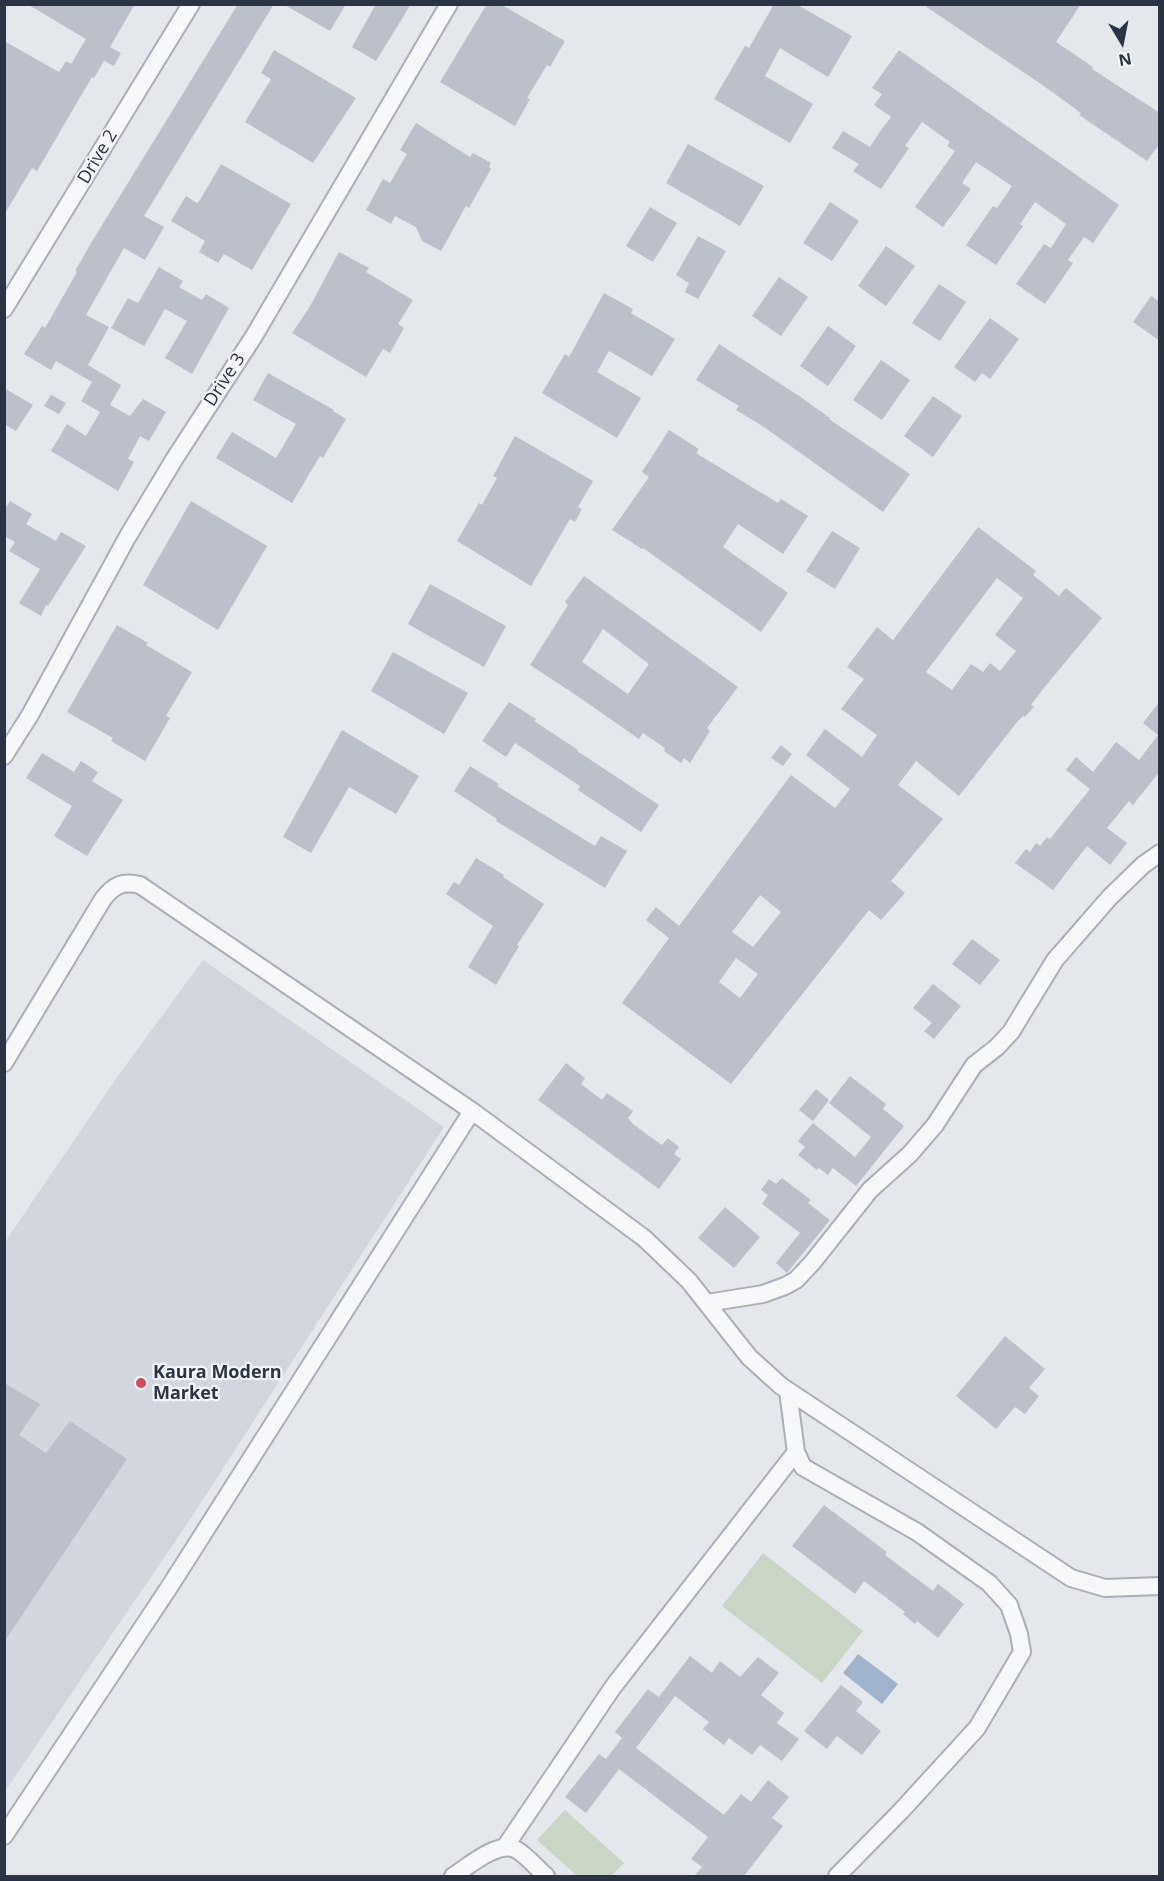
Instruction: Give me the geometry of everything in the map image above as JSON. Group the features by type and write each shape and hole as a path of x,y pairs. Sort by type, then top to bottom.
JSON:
{"street":[{"name":"Drive 2","path":"4,309 191,4"},
{"name":"Drive 3","path":"4,756 30,715 128,536 175,458 254,336 449,4"},
{"path":"707,1304 763,1294 785,1286 804,1271 870,1190 910,1154 935,1125 974,1065 997,1047 1011,1032 1055,960 1110,897 1143,865 1160,853"},
{"path":"4,1064 103,898 112,887 122,883 140,885 472,1112 644,1238 689,1281 749,1358 788,1391 1071,1578 1105,1588 1160,1586"},
{"path":"4,1836 170,1586 472,1112"},
{"path":"788,1391 796,1452 803,1467 917,1532 989,1582 1009,1605 1019,1634 1022,1652 977,1728 901,1811 837,1876"},
{"path":"505,1847 613,1687 796,1452"},
{"path":"453,1876 494,1850 505,1847 516,1849 546,1876"}],"shaded area":[{"name":"Kaura Modern Market","path":"203,960 444,1127 187,1524 5,1791 5,1242 115,1080"}],"green space":[{"path":"763,1553 863,1631 822,1683 722,1606"},
{"path":"565,1810 624,1863 611,1876 577,1876 537,1840"}],"water":[{"path":"858,1654 898,1684 882,1704 843,1673"}],"building":[{"path":"27,4 135,4 110,47 121,53 114,66 104,61 94,78 92,77 37,171 32,168 4,215 4,41 59,72 66,61 71,64 86,39"},
{"path":"238,4 274,4 144,216 164,227 145,260 124,248 86,315 109,327 88,365 121,385 110,405 130,416 143,399 166,412 149,441 140,436 128,459 134,462 118,491 51,451 67,424 86,436 100,412 81,401 92,382 56,361 51,370 24,354 42,326 45,328 91,243"},
{"path":"283,4 346,4 330,31"},
{"path":"376,4 411,4 376,61 352,47"},
{"path":"487,4 500,4 565,41 550,67 547,65 527,98 530,99 515,126 440,82"},
{"path":"774,4 796,4 852,36 828,77 780,48 765,76 813,104 790,143 714,99 745,46 749,48"},
{"path":"922,4 1081,4 1056,42 1093,67 1092,69 1160,113 1160,143 1147,161 1079,115 1081,113 1041,84"},
{"path":"274,50 356,98 313,163 245,122 271,79 261,73"},
{"path":"899,50 1119,205 1093,243 1084,237 1068,260 1073,263 1045,304 1016,284 1044,244 1051,248 1066,224 1035,202 1020,224 1023,226 996,265 966,245 993,206 997,208 1012,186 976,162 962,183 971,189 943,227 915,207 955,151 947,146 950,142 922,122 905,146 909,148 881,189 853,171 859,164 832,148 843,131 870,147 891,117 874,105 882,94 872,88"},
{"path":"416,123 470,157 473,153 491,163 489,167 491,169 469,208 466,206 441,251 422,241 416,227 395,216 391,224 366,210 383,179 390,183 407,154 400,150"},
{"path":"688,144 764,186 740,226 666,183"},
{"path":"221,164 291,204 252,270 224,254 218,263 199,252 205,241 171,221 186,196 197,203 200,200"},
{"path":"830,202 859,221 832,261 803,243"},
{"path":"650,207 677,223 653,262 626,246"},
{"path":"698,236 726,251 698,299 685,292 689,283 676,275"},
{"path":"886,246 915,266 886,306 858,286"},
{"path":"339,252 369,268 366,272 413,300 398,324 404,328 390,353 383,349 366,377 292,333 309,308"},
{"path":"159,267 183,281 179,287 202,300 206,294 229,308 192,374 165,358 187,321 165,309 144,346 111,328 128,298 138,303"},
{"path":"779,277 808,297 781,336 752,316"},
{"path":"939,284 966,302 940,341 912,323"},
{"path":"604,293 633,309 631,313 675,339 652,376 609,351 597,372 641,398 617,438 542,393 565,354 569,357"},
{"path":"1151,296 1160,302 1160,341 1133,322"},
{"path":"990,318 1019,339 990,379 982,373 975,382 954,367"},
{"path":"828,326 856,346 828,386 800,366"},
{"path":"719,344 799,396 910,474 883,512 764,427 736,410 739,406 696,380"},
{"path":"881,360 910,380 882,420 853,400"},
{"path":"268,373 346,419 323,458 320,456 292,503 216,458 232,432 276,458 296,424 253,400"},
{"path":"4,388 33,405 16,431 4,424"},
{"path":"51,395 66,403 59,414 44,406"},
{"path":"933,396 962,416 933,457 904,436"},
{"path":"669,430 699,449 696,453 778,503 781,499 808,516 783,554 738,524 723,547 788,593 761,632 643,548 612,530 649,477 642,472"},
{"path":"515,436 593,481 578,507 582,509 575,522 570,519 531,586 457,541 479,503 482,505 497,478 493,476"},
{"path":"10,501 32,514 26,524 56,541 61,532 86,546 41,616 19,603 40,569 9,551 15,542 4,536 4,510"},
{"path":"191,501 267,546 218,630 143,585"},
{"path":"978,527 1036,571 1033,575 1059,596 1066,588 1102,618 1043,689 1031,705 1034,707 1017,722 959,796 916,761 898,785 943,819 891,881 905,893 881,920 869,910 731,1084 622,1003 669,938 646,920 656,907 679,926 791,775 835,808 850,789 806,755 825,729 862,757 877,735 841,709 864,679 847,667 877,627 893,640","holes":["997,578 1023,598 995,635 1016,651 1000,671 990,663 983,672 971,664 952,690 926,672","760,895 781,912 753,947 732,932","736,958 758,974 740,998 719,982"]},
{"path":"832,531 860,548 835,589 806,571"},
{"path":"584,576 738,687 707,728 710,731 690,763 684,758 681,763 664,751 665,748 643,733 639,739 530,665 568,605 565,602","holes":["603,629 649,664 628,694 582,662"]},
{"path":"430,584 506,626 484,667 408,624"},
{"path":"117,625 192,672 166,716 170,718 145,761 111,741 113,738 67,712"},
{"path":"393,652 468,693 444,734 371,691"},
{"path":"1160,701 1160,771 1133,805 1129,801 1107,828 1127,843 1110,865 1087,846 1053,890 1015,863 1026,849 1030,852 1036,843 1040,846 1047,837 1050,839 1090,789 1066,770 1076,757 1093,772 1116,742 1139,760 1158,735 1143,723"},
{"path":"509,702 536,719 534,721 577,751 659,805 641,832 578,790 580,786 515,743 506,757 482,741"},
{"path":"342,730 419,776 396,814 349,787 311,853 283,837"},
{"path":"781,745 792,754 783,766 771,758"},
{"path":"42,753 74,772 81,761 98,772 92,781 123,800 87,856 54,836 72,806 26,778"},
{"path":"470,766 499,784 497,786 595,846 601,836 627,851 605,888 496,821 497,819 454,791"},
{"path":"476,858 544,904 517,945 519,946 496,985 468,967 493,926 446,894 454,882 459,885"},
{"path":"972,939 1000,960 980,985 952,964"},
{"path":"933,984 961,1006 934,1039 924,1031 932,1023 913,1008"},
{"path":"566,1063 585,1078 581,1084 602,1100 607,1093 633,1111 628,1118 634,1125 662,1145 668,1138 679,1147 674,1154 681,1159 659,1189 538,1100"},
{"path":"850,1076 886,1104 883,1109 904,1126 856,1186 833,1168 828,1175 819,1168 817,1170 798,1155 805,1147 798,1141 813,1123 855,1157 871,1137 829,1103"},
{"path":"816,1089 829,1100 813,1121 799,1110"},
{"path":"782,1178 811,1200 808,1203 830,1220 787,1273 776,1263 800,1233 762,1204 768,1195 761,1190 769,1179 776,1184"},
{"path":"725,1207 760,1237 734,1268 698,1238"},
{"path":"1005,1336 1045,1369 1029,1388 1039,1396 1025,1414 1015,1407 996,1429 956,1396"},
{"path":"4,1383 40,1404 19,1435 46,1453 70,1421 127,1459 4,1642"},
{"path":"824,1505 887,1552 885,1555 933,1591 938,1584 964,1604 938,1638 917,1621 915,1624 903,1614 905,1612 864,1581 855,1594 792,1546"},
{"path":"690,1656 712,1673 720,1661 740,1677 758,1657 779,1673 761,1695 784,1713 777,1723 799,1739 782,1761 760,1745 752,1755 729,1738 724,1745 703,1729 709,1722 675,1696 636,1748 724,1815 741,1794 751,1802 768,1780 789,1797 772,1818 783,1826 744,1876 694,1876 702,1867 691,1859 708,1837 619,1769 586,1813 565,1797 599,1754 606,1759 622,1738 615,1732 648,1689 659,1697"},
{"path":"841,1685 863,1702 856,1711 881,1731 862,1755 837,1736 827,1749 804,1731"}],"place":[{"name":"Kaura Modern Market","path":"141,1383"}]}
